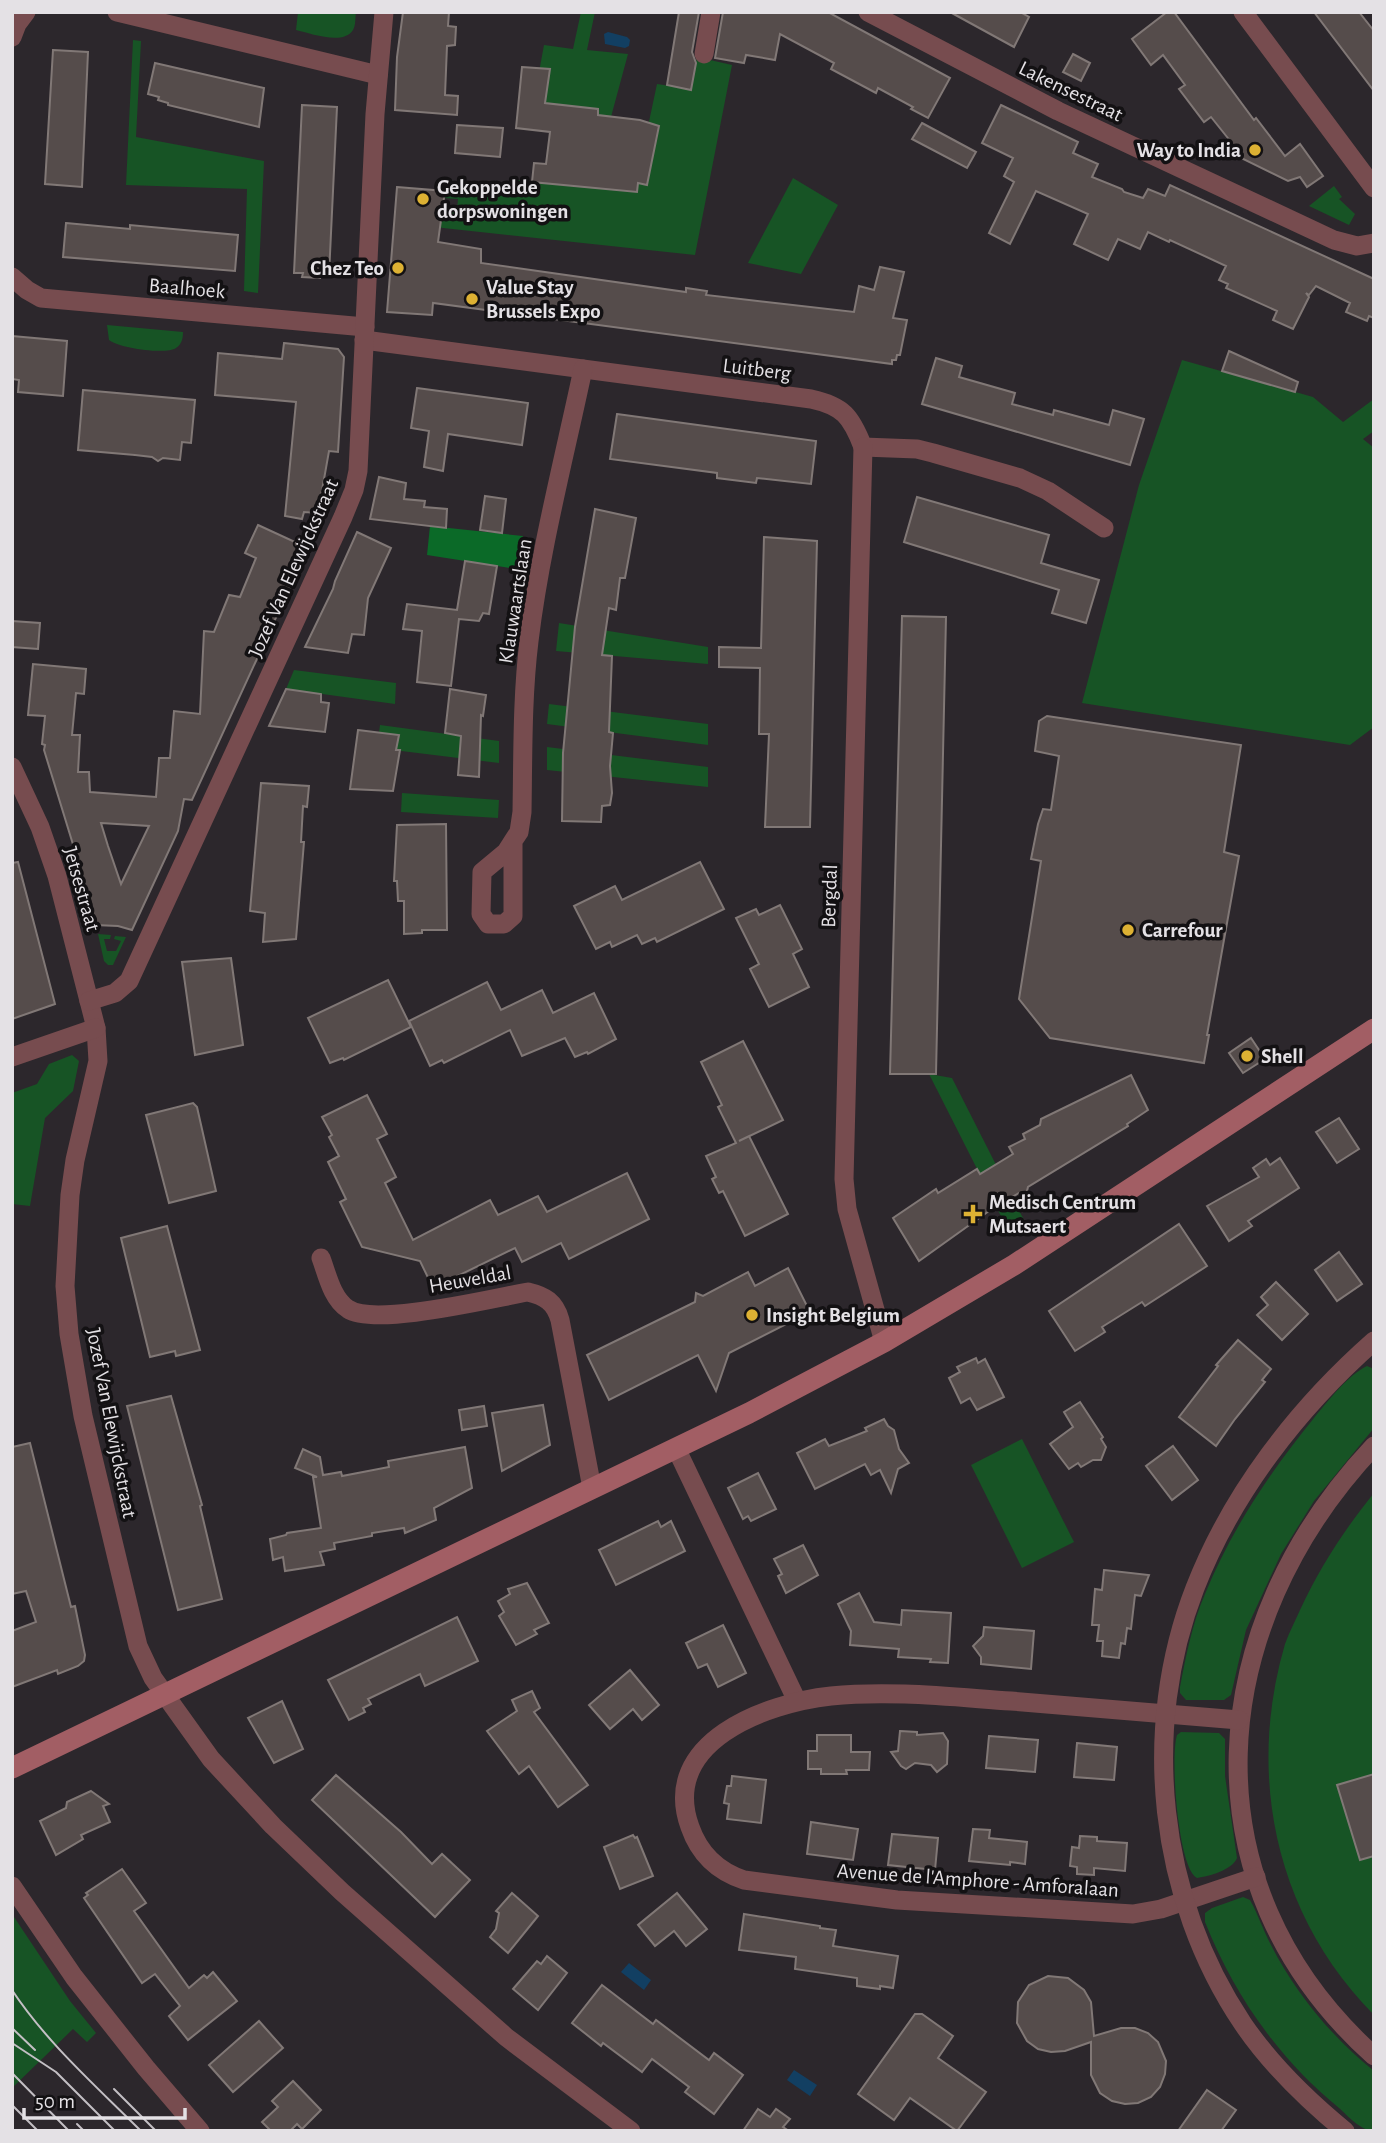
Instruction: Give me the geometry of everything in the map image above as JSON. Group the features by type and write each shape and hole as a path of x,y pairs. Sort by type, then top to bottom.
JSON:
{"main road":[{"path":"12,1768 773,1401 884,1342 1014,1265 1374,1029"}],"street":[{"path":"12,37 26,12"},
{"path":"117,12 377,75"},
{"name":"Jozef Van Elewijckstraat","path":"89,1001 115,993 129,981 347,509 358,471 377,75 384,12"},
{"path":"704,54 711,12"},
{"name":"Lakensestraat","path":"868,12 1058,111 1334,240 1357,246 1374,243"},
{"path":"1243,12 1374,187"},
{"name":"Baalhoek","path":"12,276 21,286 41,298 365,334"},
{"name":"Luitberg","path":"365,334 583,369 830,403 843,411 853,424 863,447"},
{"name":"Klauwaartslaan","path":"513,841 519,832 522,812 525,685 530,631 583,369"},
{"path":"863,447 916,449 1020,478 1048,491 1104,528"},
{"name":"Bergdal","path":"863,447 845,1196 884,1342"},
{"name":"Jetsestraat","path":"12,767 40,827 57,876 96,1028"},
{"path":"12,1057 96,1028"},
{"name":"Jozef Van Elewijckstraat","path":"96,1028 98,1061 75,1160 69,1209 65,1286 69,1334 85,1424 140,1654 164,1695 211,1759 239,1791 342,1892 506,2037 631,2131"},
{"name":"Heuveldal","path":"321,1258 339,1302 357,1314 403,1314 528,1292 551,1301 560,1320 592,1488"},
{"path":"1345,2131 1287,2079 1243,2024 1203,1952 1184,1902 1172,1856 1165,1809 1164,1762 1170,1683 1184,1620 1221,1532 1256,1475 1318,1395 1373,1343"},
{"path":"1374,1446 1329,1500 1302,1539 1278,1582 1251,1658 1239,1720 1238,1789 1244,1835 1272,1919 1311,1987 1340,2023 1374,2056"},
{"path":"676,1448 797,1701"},
{"name":"Avenue de l'Amphore - Amforalaan","path":"1239,1720 915,1695 831,1696 797,1701 767,1711 722,1734 707,1745 689,1773 684,1802 690,1829 703,1852 711,1862 744,1880 897,1900 1133,1914 1184,1902 1256,1877"},
{"path":"12,1886 75,1977 138,2058 200,2131"}],"green space":[{"path":"298,12 356,12 355,26 348,35 342,37 318,36 296,30"},
{"path":"581,12 595,12 587,50 628,54 608,128 530,121 544,45 573,49"},
{"path":"133,40 141,41 136,137 264,161 258,293 244,291 247,189 126,185"},
{"path":"697,57 732,65 695,255 434,227 440,209 457,210 458,199 444,198 445,191 514,196 517,180 637,192 638,183 647,185 651,164 647,140 657,141 658,133 647,131 657,84 691,89"},
{"path":"793,178 838,205 801,274 748,263"},
{"path":"1334,186 1342,197 1339,199 1355,214 1349,225 1309,206"},
{"path":"107,325 183,332 183,336 180,345 171,350 142,350 109,340"},
{"path":"1182,360 1313,397 1343,422 1374,399 1374,431 1363,439 1374,448 1374,727 1350,745 1082,703 1139,485"},
{"path":"430,526 523,536 516,569 427,555"},
{"path":"559,623 708,647 708,664 556,651"},
{"path":"294,670 396,683 395,704 286,689"},
{"path":"549,704 708,724 708,745 547,724"},
{"path":"380,725 499,741 499,763 377,748"},
{"path":"547,747 708,767 708,787 547,770"},
{"path":"402,793 499,800 498,818 401,812"},
{"path":"98,934 111,935 110,939 104,939 107,951 116,951 121,941 114,939 115,936 126,937 113,965 104,961"},
{"path":"72,1055 79,1061 73,1091 45,1118 30,1206 12,1204 12,1093 37,1084 49,1064"},
{"path":"929,1074 952,1078 1024,1220 1008,1230"},
{"path":"1367,1366 1374,1369 1374,1428 1314,1501 1281,1554 1246,1630 1231,1695 1224,1700 1186,1700 1180,1693 1180,1687 1193,1628 1215,1570 1239,1524 1267,1481 1325,1404 1353,1375"},
{"path":"1022,1439 1074,1542 1022,1568 971,1465"},
{"path":"1374,1493 1374,2015 1340,1976 1313,1934 1292,1889 1278,1842 1270,1794 1269,1744 1274,1694 1288,1636 1324,1564"},
{"path":"1181,1732 1219,1733 1225,1739 1225,1776 1237,1858 1226,1869 1197,1878 1190,1870 1185,1855 1177,1811 1174,1765 1177,1735"},
{"path":"1243,1897 1250,1900 1281,1963 1303,1997 1329,2029 1374,2071 1374,2131 1364,2129 1355,2122 1296,2068 1260,2024 1230,1975 1205,1922 1205,1913"},
{"path":"12,1914 70,2001 96,2033 87,2042 73,2029 12,2088"}],"water":[{"path":"608,32 627,37 630,40 629,46 625,48 605,44 604,34"},
{"path":"629,1963 651,1980 644,1990 621,1972"},
{"path":"794,2070 817,2085 810,2096 787,2080"}],"building":[{"path":"403,12 449,12 448,26 456,27 455,45 447,46 445,95 458,96 457,115 395,110 397,57"},
{"path":"679,12 699,12 692,52 696,63 691,90 667,85"},
{"path":"723,12 828,12 950,78 928,118 878,88 876,93 831,69 834,63 780,34 775,60 746,55 744,63 715,58"},
{"path":"950,12 1020,12 1029,17 1014,47"},
{"path":"1167,12 1174,12 1254,120 1256,118 1285,156 1300,144 1323,176 1307,187 1300,177 1288,181 1233,154 1227,145 1231,142 1211,117 1204,122 1179,89 1185,85 1163,55 1151,65 1132,39"},
{"path":"1314,12 1359,12 1374,31 1374,91"},
{"path":"53,50 88,52 82,187 45,184"},
{"path":"1073,54 1090,63 1081,81 1063,72"},
{"path":"155,63 264,88 259,127 168,105 158,100 159,97 148,94"},
{"path":"522,67 550,69 545,103 598,109 598,115 640,120 659,126 647,185 638,183 637,192 532,182 534,163 546,164 550,132 516,128"},
{"path":"302,105 337,107 329,275 320,274 320,278 302,277 303,273 294,273"},
{"path":"1001,105 1078,142 1073,153 1098,164 1092,177 1124,192 1143,198 1148,189 1165,196 1170,185 1374,279 1374,318 1369,316 1367,321 1346,312 1350,303 1316,286 1309,295 1306,293 1309,297 1293,329 1273,320 1277,311 1226,288 1228,284 1219,280 1226,266 1148,232 1140,249 1118,239 1108,260 1074,244 1088,214 1036,191 1010,244 989,233 1014,182 1004,176 1013,158 982,143"},
{"path":"922,123 976,152 967,168 912,139"},
{"path":"457,125 503,128 500,157 455,153"},
{"path":"397,187 445,191 438,242 481,249 481,263 686,292 686,288 707,291 706,295 854,312 859,286 874,290 880,267 904,272 893,318 907,320 900,355 897,355 896,360 892,360 892,364 433,303 432,315 387,312"},
{"path":"66,223 130,229 130,225 238,235 235,271 63,257"},
{"path":"12,336 67,341 63,396 18,392 19,380 12,379"},
{"path":"284,343 338,349 344,357 338,452 329,451 318,513 304,512 302,519 285,516 296,402 215,395 218,353 282,359"},
{"path":"1229,351 1298,382 1295,392 1222,371"},
{"path":"936,358 962,366 959,377 1015,393 1012,404 1053,415 1054,410 1109,425 1113,410 1144,419 1130,465 922,404"},
{"path":"417,388 528,403 522,445 448,434 443,471 424,467 429,431 411,428"},
{"path":"83,390 195,400 191,443 182,442 180,460 163,458 158,461 152,457 78,450"},
{"path":"617,414 816,441 811,484 757,478 756,483 717,478 717,473 610,459"},
{"path":"379,477 406,483 404,499 425,501 424,507 447,509 446,528 370,519"},
{"path":"485,496 506,499 502,533 480,530"},
{"path":"917,497 1049,535 1041,563 1099,580 1086,623 1052,613 1059,590 904,542"},
{"path":"595,509 636,518 625,578 620,578 616,610 609,608 602,655 612,656 609,732 613,733 610,766 612,793 610,805 602,806 601,822 562,821 563,753 575,627"},
{"path":"258,525 308,548 192,800 184,799 178,831 132,930 95,925 44,750 45,745 42,744 45,716 28,715 33,664 86,669 84,694 76,693 72,735 80,735 78,772 89,772 90,792 156,797 159,758 170,758 174,711 200,714 204,631 214,632 229,595 240,597 256,558 245,553","holes":["101,823 149,826 121,884"]},
{"path":"357,532 391,548 368,598 364,635 352,634 348,653 305,647 333,589"},
{"path":"764,537 817,541 810,827 765,827 769,734 759,734 760,668 719,667 719,647 761,648"},
{"path":"465,561 497,566 489,614 483,613 479,621 459,619 451,686 417,682 422,631 403,629 407,604 457,610"},
{"path":"902,616 946,617 936,1074 890,1074"},
{"path":"12,621 40,623 38,649 12,647"},
{"path":"286,689 321,694 321,702 329,703 325,732 269,726"},
{"path":"450,689 486,695 483,716 481,715 479,777 458,775 461,736 445,733"},
{"name":"Carrefour","path":"1047,716 1241,745 1224,852 1239,856 1204,1063 1050,1038 1019,999 1041,861 1031,859 1043,809 1051,810 1059,756 1035,751 1039,721"},
{"path":"358,730 399,735 396,750 400,750 393,791 350,789"},
{"path":"261,783 309,786 307,807 303,806 301,842 304,842 296,939 263,942 265,913 250,911"},
{"path":"446,824 447,930 422,930 422,933 404,934 404,901 398,901 397,881 394,881 397,825"},
{"path":"18,862 55,1004 12,1019 12,863"},
{"path":"700,862 724,909 657,942 655,938 642,944 637,935 612,947 610,942 596,949 574,906 615,886 622,900"},
{"path":"780,905 802,949 793,954 809,987 769,1007 750,969 759,964 736,918 756,909 759,915"},
{"path":"231,958 243,1045 195,1055 182,962"},
{"path":"388,980 411,1027 344,1060 343,1058 330,1063 308,1018"},
{"path":"487,982 501,1010 542,990 553,1013 594,993 616,1039 588,1054 587,1052 575,1057 565,1038 522,1056 510,1030 444,1063 442,1060 430,1066 409,1021"},
{"path":"1251,1038 1265,1059 1243,1073 1229,1053"},
{"path":"743,1041 783,1120 749,1136 788,1214 745,1236 723,1191 719,1193 712,1179 716,1177 706,1156 736,1143 718,1107 722,1105 701,1062"},
{"path":"1131,1075 1148,1110 1127,1124 1128,1126 1028,1187 1026,1195 1019,1193 996,1206 919,1261 893,1218 936,1189 938,1193 977,1169 980,1174 1013,1154 1009,1147 1025,1139 1023,1134 1040,1125 1041,1119"},
{"path":"367,1095 387,1134 377,1139 396,1177 385,1183 413,1240 490,1200 498,1215 538,1196 547,1212 627,1173 649,1219 569,1259 561,1243 522,1262 515,1248 433,1288 420,1261 362,1247 340,1202 346,1199 328,1162 339,1156 322,1117"},
{"path":"193,1103 197,1107 216,1191 169,1203 146,1115"},
{"path":"1339,1118 1359,1149 1337,1163 1316,1132"},
{"path":"1280,1158 1299,1188 1248,1221 1252,1226 1229,1241 1207,1206 1259,1177 1253,1168 1266,1159 1270,1165"},
{"path":"1179,1224 1207,1266 1145,1306 1142,1302 1102,1327 1105,1332 1075,1351 1049,1311"},
{"path":"167,1226 200,1350 176,1356 175,1351 150,1357 121,1238"},
{"path":"1339,1252 1362,1284 1337,1301 1315,1270"},
{"path":"788,1268 810,1312 729,1353 716,1391 698,1355 609,1400 587,1355 695,1302 696,1293 703,1296 748,1272 755,1286"},
{"path":"1276,1282 1308,1314 1282,1340 1257,1315 1268,1305 1261,1297"},
{"path":"1238,1340 1271,1369 1262,1380 1265,1382 1216,1446 1179,1417 1218,1366 1216,1365"},
{"path":"976,1358 978,1363 985,1359 1004,1397 977,1410 970,1398 961,1403 949,1378 960,1372 957,1367"},
{"path":"171,1396 202,1505 200,1506 222,1599 178,1610 127,1406"},
{"path":"1080,1402 1103,1437 1101,1439 1106,1447 1101,1460 1093,1460 1081,1467 1078,1463 1069,1469 1050,1444 1073,1427 1064,1412"},
{"path":"543,1405 550,1445 502,1471 492,1413"},
{"path":"484,1406 487,1426 462,1430 459,1410"},
{"path":"884,1419 894,1430 899,1449 909,1463 898,1469 891,1493 880,1470 871,1475 865,1464 815,1489 797,1453 825,1439 829,1446 867,1431 865,1428"},
{"path":"30,1443 71,1607 75,1606 85,1655 84,1661 78,1666 58,1674 57,1670 12,1687 12,1631 36,1622 26,1591 12,1594 12,1447"},
{"path":"1173,1446 1198,1480 1172,1500 1146,1466"},
{"path":"465,1447 472,1488 434,1508 436,1520 405,1533 404,1528 334,1543 335,1549 320,1552 324,1565 285,1571 283,1557 273,1560 270,1539 287,1533 321,1528 313,1477 317,1477 295,1468 303,1449 320,1457 323,1475 341,1472 342,1476 389,1467 388,1461"},
{"path":"758,1473 776,1509 751,1521 748,1516 743,1519 728,1488"},
{"path":"658,1521 661,1527 671,1521 685,1551 616,1585 599,1550"},
{"path":"803,1545 818,1575 786,1593 778,1576 782,1574 774,1559"},
{"path":"1104,1570 1149,1575 1141,1596 1135,1595 1131,1629 1127,1628 1125,1644 1121,1643 1119,1658 1102,1656 1103,1641 1097,1641 1099,1625 1092,1625 1095,1589 1102,1590"},
{"path":"527,1583 549,1623 534,1630 537,1634 516,1645 499,1616 504,1612 498,1601 510,1594 508,1589"},
{"path":"859,1593 874,1622 901,1625 902,1610 951,1613 948,1663 898,1657 899,1649 850,1645 851,1631 838,1604"},
{"path":"457,1617 478,1661 425,1686 420,1674 368,1699 371,1704 363,1708 365,1712 349,1720 328,1680"},
{"path":"723,1625 746,1673 718,1687 707,1664 698,1668 686,1643"},
{"path":"984,1627 1034,1631 1031,1669 981,1664 981,1657 973,1646 983,1636"},
{"path":"630,1670 659,1705 642,1720 633,1709 610,1729 589,1705"},
{"path":"532,1691 540,1708 534,1712 588,1785 558,1807 529,1766 519,1774 487,1731 517,1711 512,1700"},
{"path":"282,1701 303,1749 274,1763 248,1718"},
{"path":"900,1731 917,1732 917,1735 943,1733 948,1741 947,1764 937,1772 931,1765 915,1763 906,1769 901,1766 891,1752 898,1751"},
{"path":"817,1735 851,1735 851,1752 870,1752 869,1770 846,1770 847,1774 821,1774 821,1769 808,1769 808,1751 817,1751"},
{"path":"989,1736 1038,1740 1035,1772 986,1768"},
{"path":"1077,1743 1117,1747 1114,1780 1074,1777"},
{"path":"1374,1774 1374,1856 1360,1860 1337,1785"},
{"path":"336,1775 401,1832 432,1864 442,1854 470,1880 435,1917 312,1800"},
{"path":"732,1776 766,1780 761,1823 727,1819 729,1804 724,1803"},
{"path":"91,1791 109,1804 103,1806 110,1822 81,1835 83,1839 56,1855 40,1821 66,1808 67,1802"},
{"path":"811,1822 858,1829 853,1860 807,1854"},
{"path":"973,1829 990,1830 989,1838 1027,1842 1025,1864 969,1861"},
{"path":"892,1834 938,1838 935,1870 888,1865"},
{"path":"633,1835 637,1837 653,1876 620,1889 604,1847"},
{"path":"1080,1836 1097,1837 1097,1841 1127,1843 1125,1871 1094,1868 1094,1875 1077,1874 1077,1867 1070,1866 1072,1847 1079,1848"},
{"path":"122,1869 146,1903 134,1911 189,1988 204,1975 207,1978 213,1972 237,2001 188,2040 169,2016 180,2006 155,1974 142,1983 84,1898 88,1895 86,1893"},
{"path":"512,1893 538,1916 508,1953 490,1937 496,1929 499,1913 496,1911"},
{"path":"677,1893 707,1929 686,1946 674,1931 655,1946 638,1925"},
{"path":"744,1914 836,1930 833,1946 898,1956 893,1988 857,1986 857,1978 795,1969 796,1957 739,1950"},
{"path":"547,1956 567,1973 538,2010 513,1989 537,1961 541,1964"},
{"path":"1048,1976 1068,1978 1084,1990 1091,2002 1094,2036 1121,2028 1135,2028 1148,2033 1158,2042 1166,2061 1165,2074 1160,2087 1151,2097 1138,2103 1125,2104 1112,2101 1100,2093 1091,2075 1091,2042 1065,2051 1051,2052 1038,2049 1027,2041 1017,2023 1018,2002 1029,1985"},
{"path":"602,1985 653,2024 656,2020 709,2060 714,2053 743,2075 714,2114 685,2092 689,2087 652,2059 642,2072 603,2043 601,2046 572,2023"},
{"path":"915,2014 922,2014 953,2036 938,2058 986,2092 957,2131 910,2098 894,2120 858,2094"},
{"path":"259,2021 283,2048 233,2092 209,2065"},
{"path":"293,2081 321,2110 302,2129 297,2124 290,2131 271,2131 262,2122 278,2107 272,2101"},
{"path":"1207,2090 1236,2110 1221,2131 1178,2131"},
{"path":"758,2109 770,2117 776,2109 790,2119 783,2127 789,2131 743,2131"}],"tram line":[{"path":"12,1990 56,2046 141,2131"},
{"path":"12,2028 35,2050"},
{"path":"12,2043 56,2072 115,2131"},
{"path":"12,2073 69,2131"},
{"path":"114,2089 156,2131"},
{"path":"12,2105 38,2131"},
{"path":"77,2124 84,2131"}],"place":[{"name":"Way to India","path":"1255,150"},
{"name":"Gekoppelde dorpswoningen","path":"423,199"},
{"name":"Chez Teo","path":"398,268"},
{"name":"Value Stay Brussels Expo","path":"472,299"},
{"name":"Carrefour","path":"1128,930"},
{"name":"Shell","path":"1247,1056"},
{"name":"Medisch Centrum Mutsaert","path":"973,1214"},
{"name":"Insight Belgium","path":"752,1315"}]}
